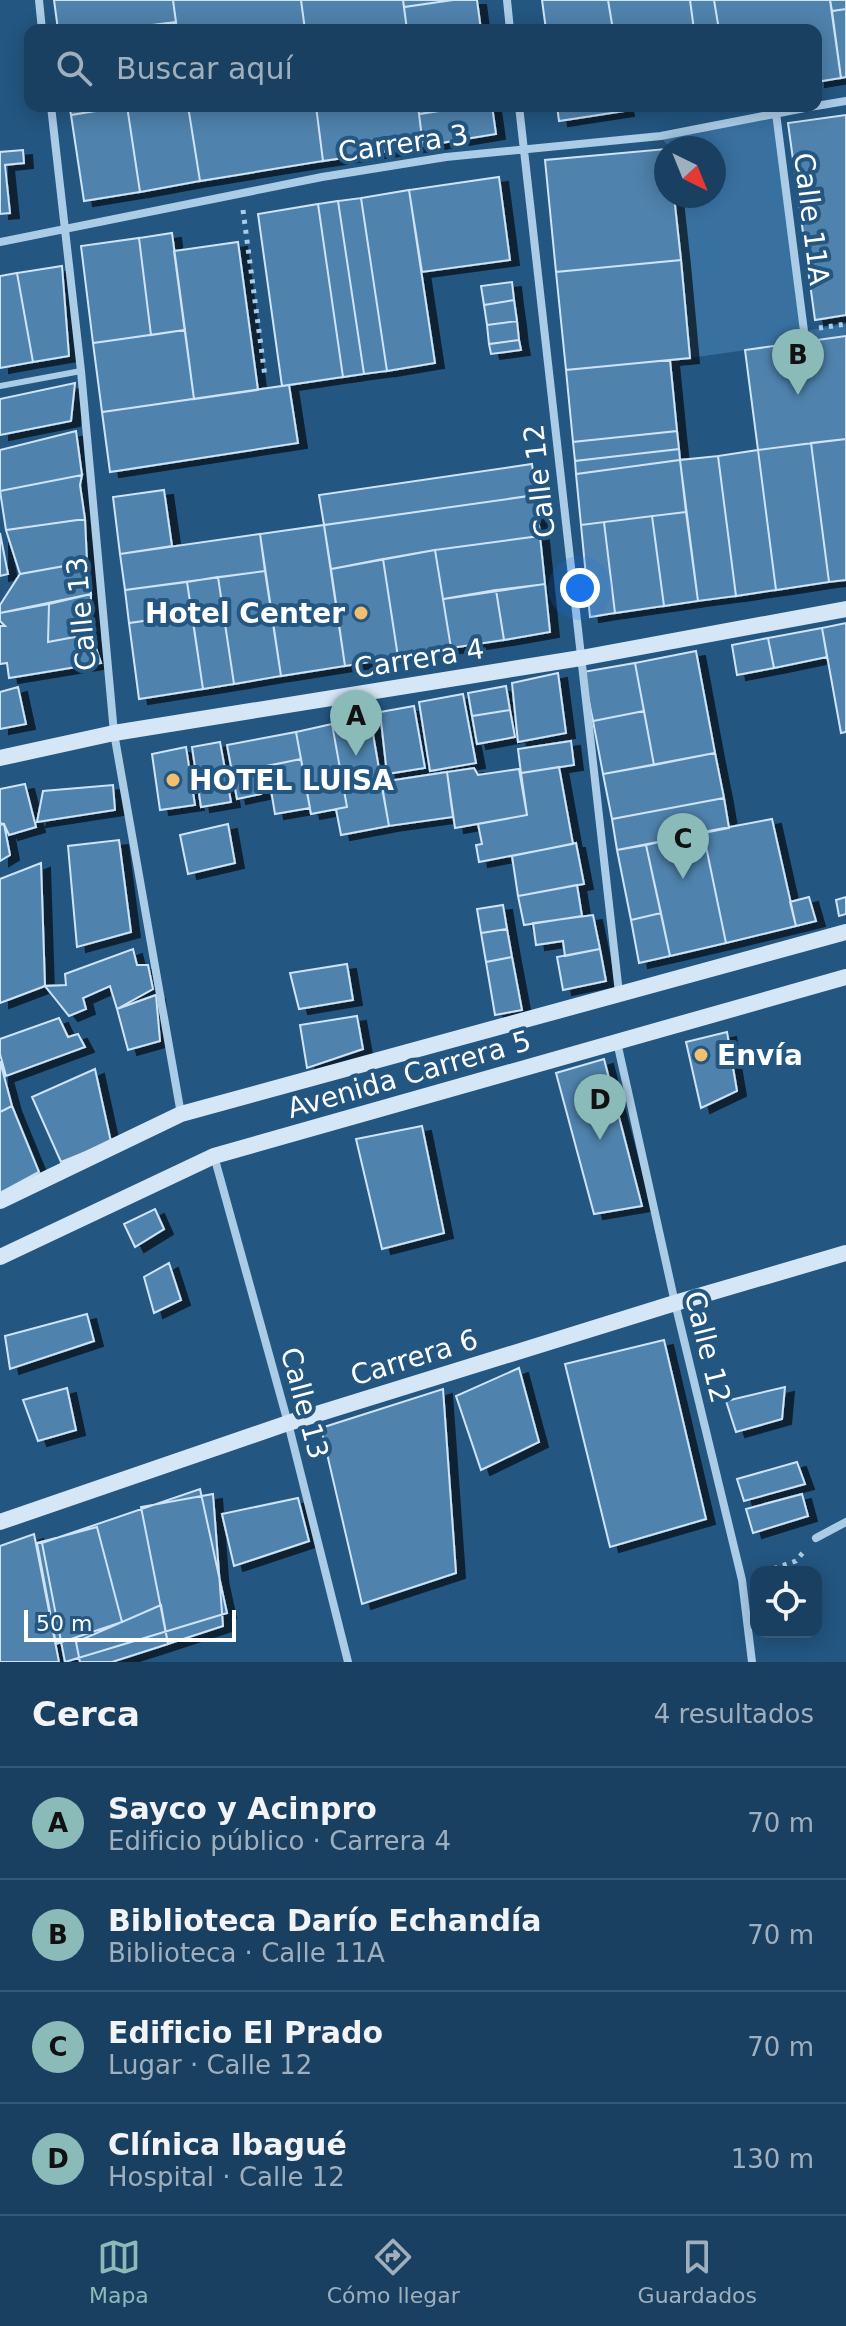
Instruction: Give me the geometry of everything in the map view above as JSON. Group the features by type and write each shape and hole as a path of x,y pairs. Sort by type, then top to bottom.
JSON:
{"main road":[{"name":"Carrera 4","path":"0,758 114,733 581,658 846,609"},
{"name":"Avenida Carrera 5","path":"0,1201 181,1114 846,932"},
{"name":"Avenida Carrera 5","path":"0,1257 214,1156 846,977"},
{"name":"Carrera 6","path":"0,1522 288,1423 846,1253"}],"street":[{"path":"39,0 41,24"},
{"path":"507,0 509,24"},
{"name":"Carrera 3","path":"822,105 846,101"},
{"name":"Calle 13","path":"52,112 81,371 114,733 181,1114"},
{"name":"Calle 12","path":"520,112 619,993"},
{"name":"Carrera 3","path":"0,242 368,169 446,157 661,136 782,112"},
{"name":"Calle 11A","path":"776,113 804,331"},
{"name":"Calle 12","path":"617,1042 675,1303 742,1580 752,1662"},
{"name":"Calle 13","path":"214,1156 288,1423 348,1662"},
{"path":"816,1538 846,1522"}],"lane":[{"path":"0,386 81,371"}],"path":[{"path":"241,193 265,377"},
{"path":"804,331 846,324"},
{"path":"781,1566 796,1561 816,1538"}],"shaded area":[{"path":"776,113 805,331 846,324 846,336 690,358 675,208 726,208 726,136 661,136"}],"building":[{"path":"54,0 173,0 176,22 160,24 57,24"},
{"path":"173,0 301,0 304,24 176,24"},
{"path":"301,0 403,0 406,24 304,24"},
{"path":"403,0 453,0 404,7"},
{"path":"477,0 480,24 406,24 404,7"},
{"path":"542,0 608,0 612,24 545,24"},
{"path":"608,0 690,0 693,24 612,24"},
{"path":"690,0 714,0 718,24 693,24"},
{"path":"714,0 830,0 841,78 822,81 822,24 718,24"},
{"path":"830,0 846,0 846,9 832,11"},
{"path":"846,9 846,77 841,78 832,11"},
{"path":"128,112 140,192 84,201 71,115"},
{"path":"128,112 189,112 200,181 140,192"},
{"path":"189,112 317,112 323,161 200,181"},
{"path":"317,112 419,112 423,146 323,161"},
{"path":"493,112 496,134 423,146 419,114"},
{"path":"558,112 618,112 559,121"},
{"path":"846,115 846,315 815,320 788,123"},
{"path":"23,150 24,163 5,165 10,213 0,214 0,152"},
{"path":"654,150 654,208 675,208 681,260 556,272 545,160"},
{"path":"499,177 510,260 422,272 409,190"},
{"path":"409,190 435,363 387,371 361,198"},
{"path":"361,198 387,371 364,374 338,201"},
{"path":"338,201 364,374 343,377 318,204"},
{"path":"318,204 343,377 282,386 258,214"},
{"path":"172,233 185,330 151,335 139,238"},
{"path":"139,238 151,335 93,343 81,246"},
{"path":"238,242 258,390 194,399 174,251"},
{"path":"681,260 690,358 566,370 556,272"},
{"path":"62,266 69,356 33,362 17,273"},
{"path":"17,273 33,362 0,368 0,276"},
{"path":"512,282 514,300 484,305 481,286"},
{"path":"514,300 517,321 487,325 484,305"},
{"path":"517,321 519,340 489,344 487,325"},
{"path":"185,330 194,399 102,412 93,343"},
{"path":"846,336 846,439 758,450 745,350"},
{"path":"519,340 521,350 491,354 489,344"},
{"path":"670,360 677,431 573,442 566,370"},
{"path":"75,383 71,421 0,435 0,399"},
{"path":"289,385 298,443 110,472 102,412"},
{"path":"76,431 82,475 0,491 0,450"},
{"path":"677,431 679,449 575,461 573,442"},
{"path":"846,439 846,580 829,582 811,443"},
{"path":"811,443 829,582 776,590 758,450"},
{"path":"679,449 680,460 576,474 575,461"},
{"path":"758,450 776,590 736,596 718,456"},
{"path":"718,456 736,596 698,601 680,460"},
{"path":"680,460 686,512 581,525 576,474"},
{"path":"532,464 536,495 324,525 319,495"},
{"path":"82,475 80,485 85,519 6,530 0,491"},
{"path":"164,490 172,546 120,554 113,497"},
{"path":"536,495 540,536 435,550 331,569 324,525"},
{"path":"686,512 698,601 664,606 652,516"},
{"path":"652,516 664,606 615,613 604,522"},
{"path":"85,519 87,562 20,574 6,530"},
{"path":"604,522 615,613 590,617 581,525"},
{"path":"324,525 345,666 281,676 260,534"},
{"path":"0,533 8,574 0,576"},
{"path":"260,534 265,571 125,590 120,554"},
{"path":"540,536 545,584 443,599 435,550"},
{"path":"435,550 451,648 398,657 383,559"},
{"path":"383,559 398,657 345,666 331,569"},
{"path":"87,562 91,594 0,613 0,605 20,574"},
{"path":"265,571 281,676 234,684 218,577"},
{"path":"218,577 234,684 203,689 187,582"},
{"path":"187,582 192,614 129,623 125,590"},
{"path":"545,584 550,632 504,640 496,590"},
{"path":"496,590 504,640 451,648 443,599"},
{"path":"91,594 91,634 48,642 49,604"},
{"path":"49,604 48,642 91,634 101,663 9,678 7,663 0,664 0,626 5,626 0,621 0,613"},
{"path":"192,614 203,689 139,699 129,623"},
{"path":"846,623 846,732 841,733 822,628"},
{"path":"822,628 827,657 774,668 768,638"},
{"path":"768,638 774,668 737,675 732,645"},
{"path":"696,651 715,753 654,765 635,663"},
{"path":"635,663 644,711 593,721 583,672"},
{"path":"558,673 566,733 518,742 512,683"},
{"path":"506,686 510,710 472,716 468,693"},
{"path":"18,687 26,724 0,729 0,692"},
{"path":"463,694 476,763 430,771 419,702"},
{"path":"414,706 425,768 387,774 380,712"},
{"path":"510,710 515,737 477,744 472,716"},
{"path":"644,711 654,765 603,774 593,721"},
{"path":"370,717 389,826 341,835 336,809 347,807 332,724"},
{"path":"332,724 347,807 311,814 296,732"},
{"path":"296,732 301,759 256,768 261,794 237,799 227,745"},
{"path":"571,741 574,765 521,773 518,749"},
{"path":"220,742 231,802 201,807 192,747"},
{"name":"HOTEL LUISA","path":"186,747 195,805 160,810 152,754"},
{"path":"715,753 724,798 612,819 603,774"},
{"path":"301,759 310,808 275,814 267,766"},
{"path":"559,767 573,844 479,862 476,845 482,844 478,824 527,815 521,773"},
{"path":"474,768 478,775 519,769 527,815 455,828 447,772"},
{"path":"447,772 453,817 389,826 381,782"},
{"path":"25,784 36,827 9,835 4,824 0,823 0,789"},
{"path":"113,785 115,810 37,822 43,791"},
{"path":"724,798 729,828 617,850 612,819"},
{"path":"772,819 796,926 726,943 703,832"},
{"path":"4,824 10,855 0,861 0,825"},
{"path":"228,824 235,863 188,874 180,835"},
{"path":"703,832 726,943 670,956 646,845"},
{"path":"119,840 131,932 77,947 68,846"},
{"path":"576,843 584,884 518,896 512,856"},
{"path":"646,845 661,913 631,920 617,850"},
{"path":"41,863 45,986 0,1003 0,879"},
{"path":"577,885 582,916 524,925 518,896"},
{"path":"809,897 816,921 796,926 790,902"},
{"path":"846,897 846,914 839,916 836,900"},
{"path":"503,905 507,929 481,933 477,909"},
{"path":"661,913 670,956 639,963 631,920"},
{"path":"593,915 600,949 565,956 563,941 536,945 533,923"},
{"path":"507,929 512,957 486,962 481,933"},
{"path":"133,949 137,965 148,965 153,989 117,1009 110,986 83,998 86,1009 69,1016 45,986 66,985 65,974"},
{"path":"600,949 606,981 563,990 557,957"},
{"path":"512,957 522,1010 495,1015 486,962"},
{"path":"347,964 353,1000 299,1009 290,973"},
{"path":"156,995 160,1041 128,1050 117,1009"},
{"path":"357,1016 363,1049 307,1068 300,1025"},
{"path":"59,1018 68,1037 78,1034 85,1047 6,1076 0,1054 0,1039"},
{"path":"727,1032 737,1091 701,1108 686,1042"},
{"path":"604,1059 642,1206 594,1214 556,1073"},
{"path":"0,1061 12,1106 0,1112"},
{"path":"95,1069 111,1142 61,1162 32,1097"},
{"path":"12,1106 39,1172 0,1193 0,1112"},
{"path":"422,1126 444,1233 382,1249 356,1139"},
{"path":"155,1209 164,1229 135,1247 124,1224"},
{"path":"169,1263 181,1300 154,1313 144,1277"},
{"path":"87,1314 94,1341 10,1369 5,1336"},
{"path":"664,1340 706,1519 610,1547 565,1364"},
{"path":"519,1368 539,1442 481,1470 456,1396"},
{"path":"785,1387 782,1419 736,1432 726,1401"},
{"path":"67,1388 76,1430 38,1441 23,1400"},
{"path":"443,1389 456,1573 362,1604 321,1428"},
{"path":"797,1462 805,1484 744,1501 737,1479"},
{"path":"200,1489 227,1613 65,1662 42,1543"},
{"path":"213,1494 223,1626 168,1644 141,1507"},
{"path":"802,1494 808,1516 753,1533 746,1509"},
{"path":"298,1498 309,1541 234,1566 222,1514"},
{"path":"97,1527 122,1622 56,1644 37,1543"},
{"path":"34,1534 59,1662 0,1662 0,1546"},
{"path":"161,1605 168,1644 112,1662 80,1662 76,1642"}],"place":[{"name":"Biblioteca Darío Echandía","path":"798,395"},
{"name":"Hotel Center","path":"361,613"},
{"name":"Sayco y Acinpro","path":"356,756"},
{"name":"HOTEL LUISA","path":"173,780"},
{"name":"Edificio El Prado","path":"683,879"},
{"name":"Envía","path":"701,1055"},
{"name":"Clínica Ibagué","path":"600,1140"}]}
